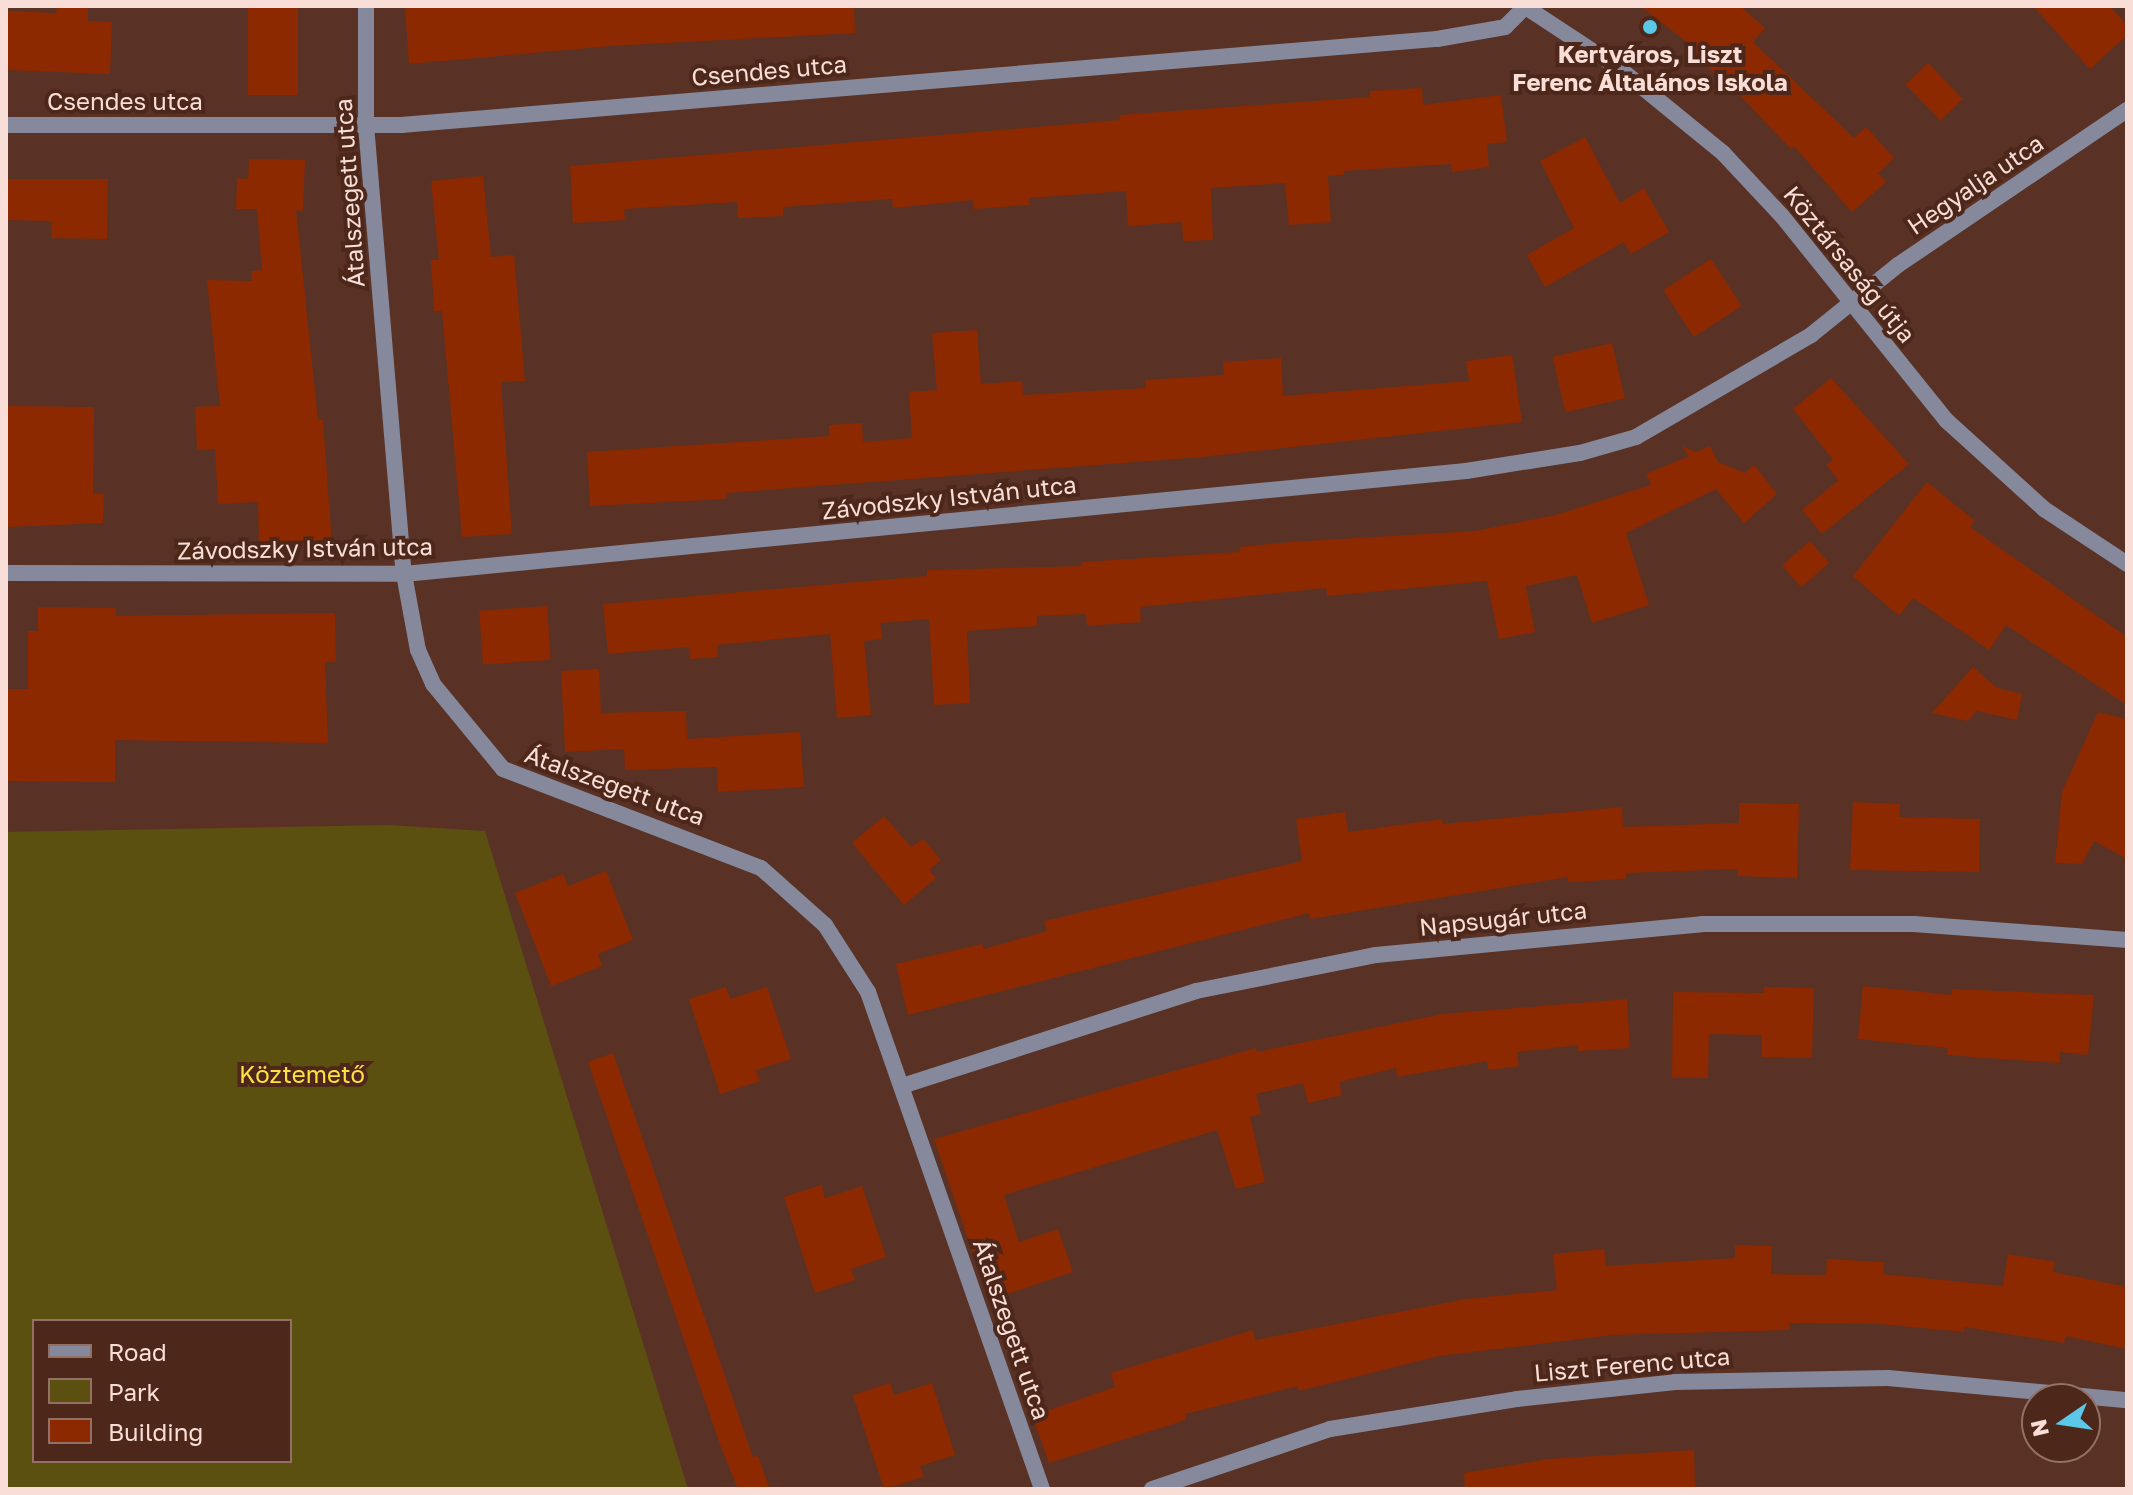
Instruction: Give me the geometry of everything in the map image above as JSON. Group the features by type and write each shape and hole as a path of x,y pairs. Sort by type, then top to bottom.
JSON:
{"street":[{"name":"Átalszegett utca","path":"366,6 366,125 404,574 418,650 433,684 483,750 503,769 529,782 723,850 780,883 825,925 868,992 1042,1489"},
{"name":"Csendes utca","path":"6,125 366,125 1437,39 1505,27 1525,6"},
{"name":"Köztársaság útja","path":"1525,6 1620,69 1723,153 1853,301 1914,383 1992,466 2085,539 2127,564"},
{"name":"Hegyalja utca","path":"1853,301 2127,110"},
{"name":"Závodszky István utca","path":"6,573 404,574 1552,459 1636,437 1811,335 1853,301"},
{"name":"Napsugár utca","path":"902,1086 1196,991 1391,953 1628,930 1788,922 1914,924 2127,940"},
{"name":"Liszt Ferenc utca","path":"1152,1489 1330,1429 1517,1399 1675,1382 1888,1378 2127,1400"}],"green space":[{"name":"Köztemető","path":"388,825 485,831 688,1489 6,1489 6,832"}],"building":[{"path":"57,6 88,6 88,21 112,22 110,74 6,70 6,11 56,13"},
{"path":"248,6 298,6 298,95 248,95"},
{"path":"405,6 854,6 855,33 610,46 409,64"},
{"path":"1640,6 1740,6 1765,28 1753,42 1854,138 1866,127 1894,158 1878,173 1886,182 1852,212 1794,146 1791,149 1733,88 1691,54 1696,49"},
{"path":"2033,6 2110,6 2127,25 2127,35 2090,69"},
{"path":"1928,63 1963,99 1940,121 1906,85"},
{"path":"1422,88 1423,105 1501,95 1507,142 1487,144 1489,167 1452,172 1451,164 1344,171 1344,175 1328,176 1331,222 1289,225 1285,183 1211,188 1213,240 1183,241 1182,222 1128,226 1126,191 1029,198 1030,205 974,209 973,200 893,208 892,199 783,207 783,216 738,218 737,202 624,209 625,220 573,223 570,166 1120,120 1120,115 1370,97 1370,91"},
{"path":"1585,137 1620,203 1644,188 1669,232 1631,254 1624,242 1545,287 1527,255 1574,228 1540,161"},
{"path":"249,159 305,160 303,211 296,210 318,420 323,420 332,544 259,545 258,502 218,504 215,449 197,450 195,407 220,406 207,280 252,281 251,271 262,270 257,209 236,209 237,178 248,179"},
{"path":"483,176 491,257 514,255 525,381 501,382 512,534 462,537 442,311 434,311 431,260 439,260 431,181"},
{"path":"6,179 108,179 107,239 51,238 52,221 6,220"},
{"path":"1711,259 1741,306 1694,337 1663,290"},
{"path":"977,330 981,384 1022,381 1023,395 1146,388 1145,380 1224,375 1223,362 1281,358 1283,396 1469,381 1466,361 1512,355 1522,422 1202,457 726,493 726,499 590,506 587,452 829,436 829,425 862,423 863,442 912,438 909,392 937,390 932,333"},
{"path":"1612,343 1625,399 1565,412 1553,357"},
{"path":"1831,378 1909,464 1822,534 1802,510 1839,480 1826,465 1833,460 1793,409"},
{"path":"6,406 94,407 93,494 104,494 103,523 6,527"},
{"path":"1682,446 1696,452 1710,446 1718,462 1745,473 1754,465 1777,494 1744,523 1716,489 1626,533 1649,605 1592,623 1577,575 1526,586 1535,632 1499,639 1487,581 1327,596 1326,588 1140,607 1141,622 1087,626 1086,614 1037,616 1037,626 967,631 970,703 934,705 929,619 880,623 882,639 864,641 871,715 837,718 830,634 717,645 718,657 690,659 689,647 608,654 603,604 927,576 927,570 1083,566 1082,562 1240,552 1239,547 1291,542 1475,531 1556,515 1651,485 1646,474 1689,456"},
{"path":"1927,482 1975,521 1970,527 2127,637 2127,705 2006,625 1989,650 1913,598 1899,616 1853,576"},
{"path":"1810,541 1829,563 1801,587 1782,565"},
{"path":"547,606 551,660 483,665 479,611"},
{"path":"38,607 116,608 116,616 335,613 336,662 325,662 328,743 115,740 115,782 6,781 6,689 28,689 28,631 38,631"},
{"path":"1973,667 1997,688 2022,694 2017,720 1977,711 1968,721 1932,713"},
{"path":"599,669 601,713 686,711 687,739 800,732 804,787 718,792 717,767 625,770 624,749 565,752 561,671"},
{"path":"2098,712 2127,719 2127,859 2094,841 2082,864 2055,863 2062,792"},
{"path":"1853,802 1900,804 1899,817 1980,819 1979,872 1850,870"},
{"path":"1739,803 1799,804 1797,878 1737,876 1738,869 1626,873 1626,879 1568,882 1568,877 1310,919 1309,913 908,1015 896,964 982,944 984,949 1047,931 1044,921 1302,861 1296,819 1345,812 1348,832 1442,819 1443,824 1622,807 1623,827 1739,823"},
{"path":"884,816 911,847 923,839 941,860 929,870 936,878 904,905 852,843"},
{"path":"606,871 633,940 598,954 602,966 551,986 515,893 563,874 568,886"},
{"path":"1863,986 1952,995 1952,989 2094,995 2088,1055 2060,1052 2059,1063 1947,1055 1948,1048 1858,1039"},
{"path":"726,987 730,999 767,987 791,1059 756,1070 760,1081 720,1094 689,999"},
{"path":"1764,987 1814,988 1812,1058 1762,1057 1762,1035 1709,1034 1708,1078 1672,1078 1673,992 1764,993"},
{"path":"1627,999 1630,1048 1578,1051 1578,1045 1517,1052 1519,1066 1488,1070 1487,1061 1397,1077 1396,1068 1339,1082 1342,1095 1308,1103 1303,1083 1256,1094 1261,1114 1250,1117 1265,1182 1236,1189 1217,1130 1004,1195 1019,1242 1058,1229 1073,1272 989,1300 934,1139 1256,1048 1257,1052 1443,1014"},
{"path":"613,1053 753,1457 758,1456 770,1489 738,1489 722,1450 588,1062"},
{"path":"821,1185 825,1198 862,1186 886,1257 851,1269 855,1280 815,1293 784,1197"},
{"path":"1735,1245 1772,1246 1771,1274 1826,1275 1827,1259 1884,1262 1883,1274 2003,1286 2008,1254 2055,1262 2053,1272 2127,1287 2127,1349 2066,1336 2064,1343 1965,1327 1964,1332 1880,1324 1789,1323 1789,1330 1613,1335 1439,1356 1299,1391 1298,1386 1185,1414 1186,1420 1049,1463 1032,1416 1115,1387 1111,1373 1253,1330 1255,1340 1466,1299 1557,1290 1553,1254 1604,1249 1606,1266 1735,1258"},
{"path":"890,1383 894,1395 932,1383 955,1455 920,1466 924,1477 884,1489 853,1395"},
{"path":"1694,1450 1695,1489 1465,1489 1464,1473 1548,1459"}],"place":[{"name":"Kertváros, Liszt Ferenc Általános Iskola","path":"1650,27"}]}
